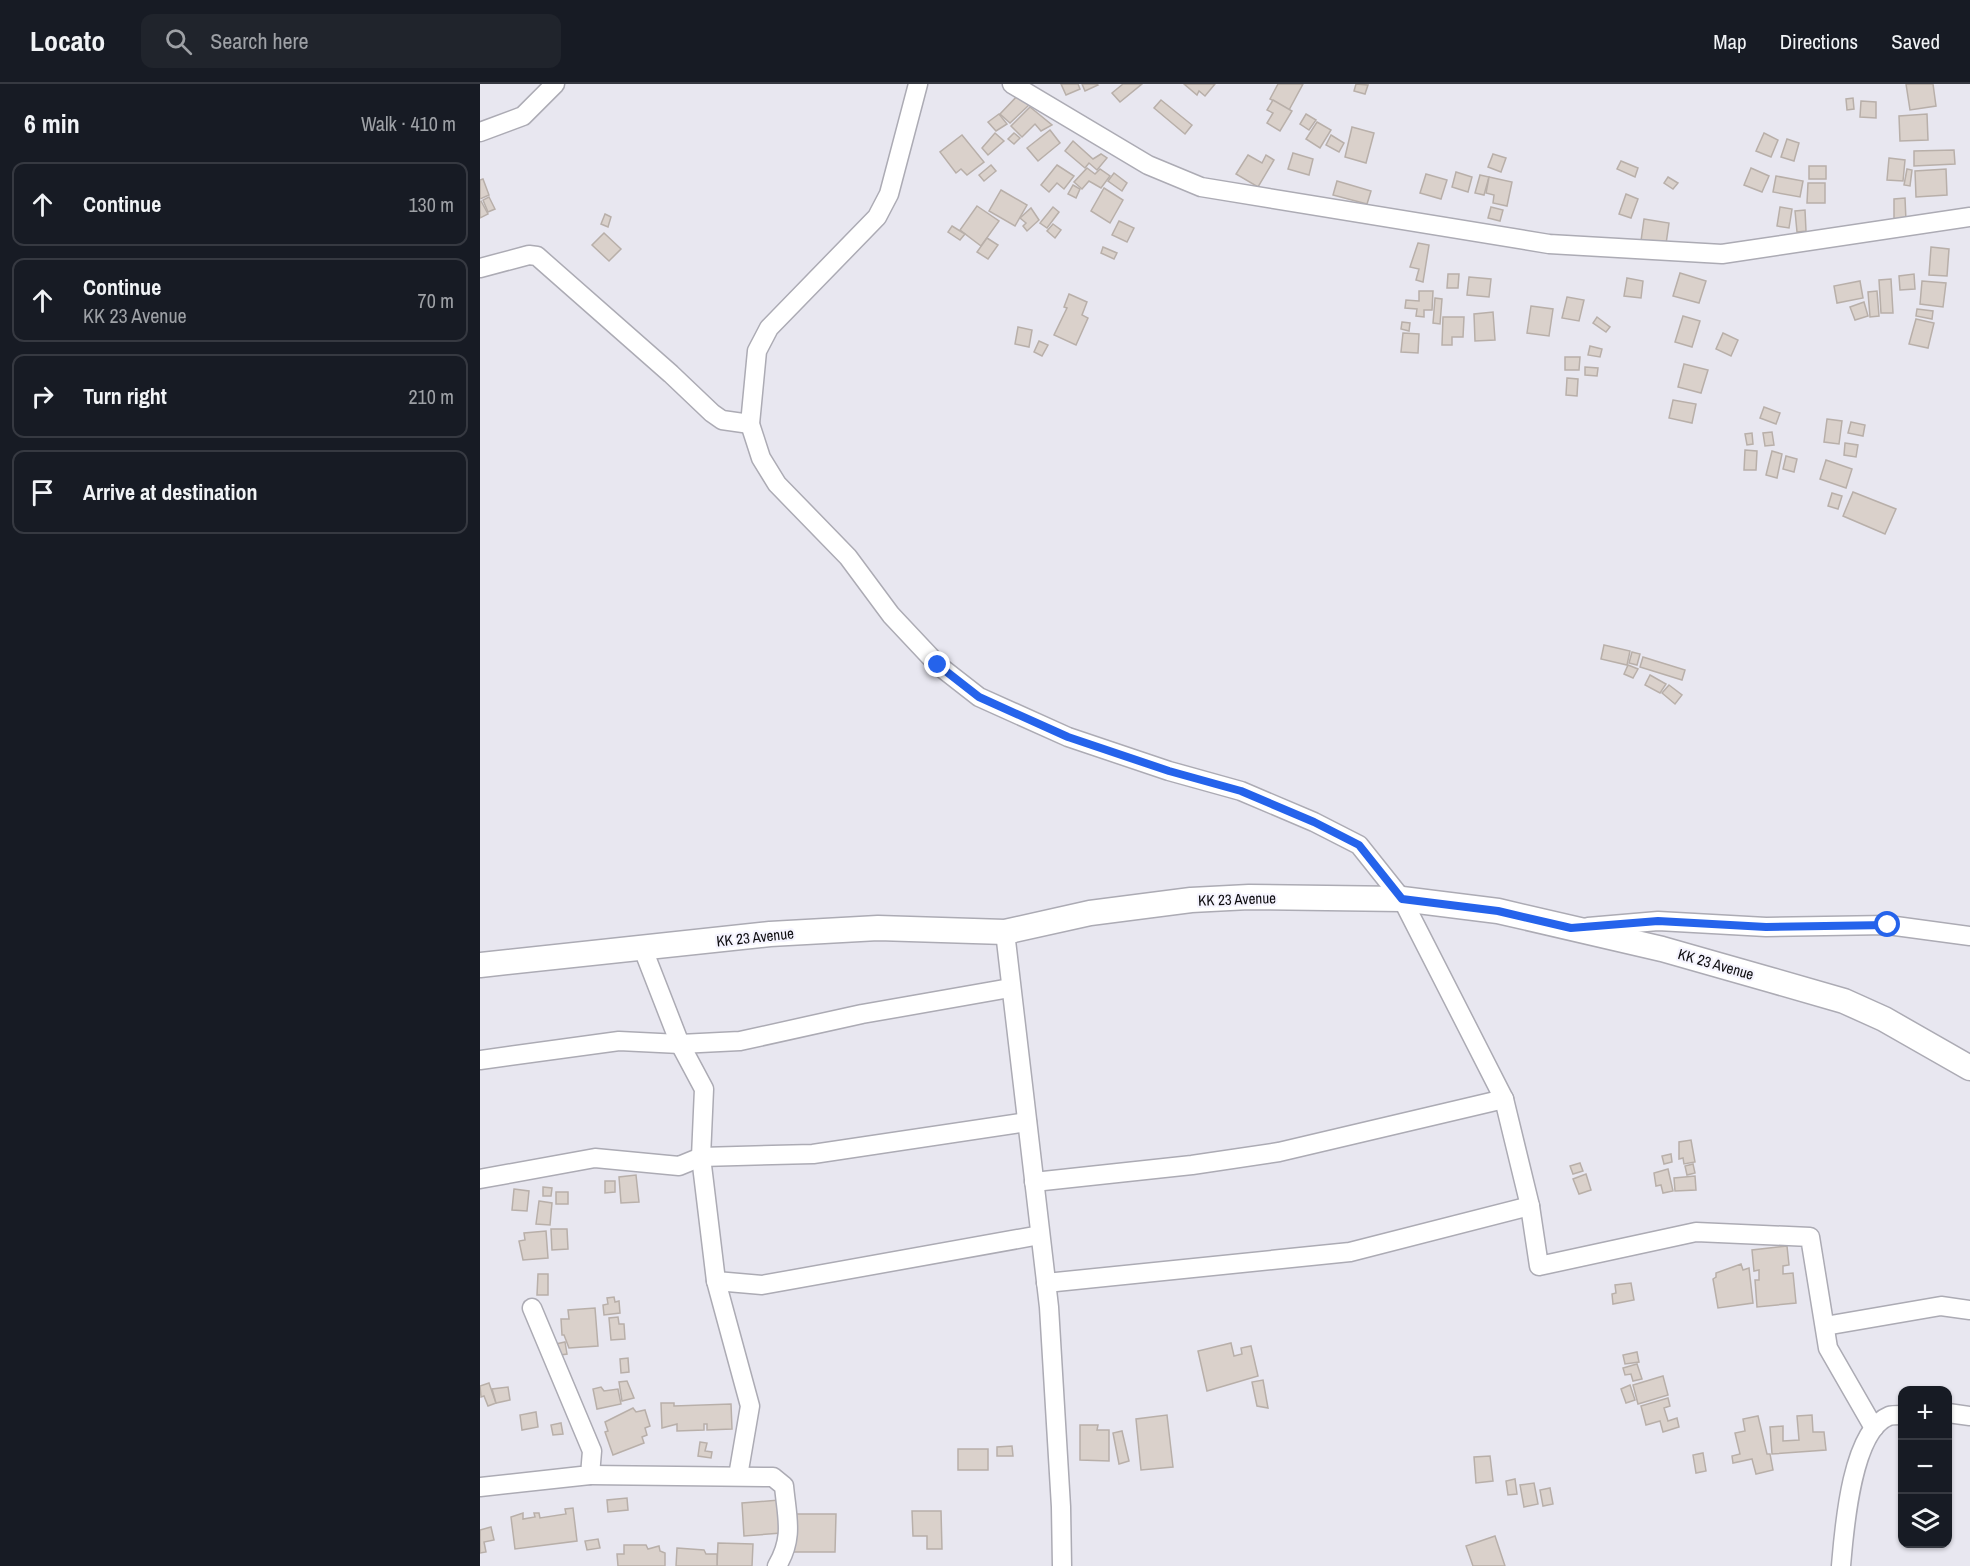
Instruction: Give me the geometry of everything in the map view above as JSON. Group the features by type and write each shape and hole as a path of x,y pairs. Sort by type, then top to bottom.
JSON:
{"main road":[{"name":"KK 23 Avenue","path":"480,965 770,934 878,928 1005,932 1090,913 1191,900 1249,897 1402,899 1498,911 1662,949 1844,1001 1884,1019 1970,1068"}],"street":[{"path":"480,132 523,116 555,84"},
{"path":"918,84 890,194 877,217 769,328 757,351 750,424 761,458 777,484 848,556 913,640 979,697 1068,737 1169,771 1241,791 1314,822 1359,845 1402,899 1504,1099 1530,1206 1539,1266 1696,1233 1810,1237 1828,1348 1874,1428"},
{"path":"1012,84 1149,165 1201,187 1549,244 1722,254 1970,217"},
{"path":"480,267 529,255 537,256 671,374 711,413 722,420 750,424"},
{"path":"1571,928 1658,921 1766,927 1888,925 1970,936"},
{"path":"1005,932 1046,1283 1061,1507 1062,1566"},
{"path":"643,949 680,1044 704,1089 701,1158 716,1281 750,1406 738,1476"},
{"path":"480,1060 619,1041 680,1044 740,1041 862,1014 1010,988"},
{"path":"1034,1182 1192,1165 1279,1152 1504,1099"},
{"path":"480,1179 595,1158 679,1166 701,1158 813,1154 1027,1122"},
{"path":"1046,1283 1350,1252 1530,1206"},
{"path":"716,1281 762,1285 1040,1235"},
{"path":"1825,1326 1941,1306 1970,1310"},
{"path":"532,1308 592,1451 590,1475"},
{"path":"1952,1414 1970,1416"},
{"path":"1841,1566 1848,1496 1866,1440 1874,1428 1888,1416 1898,1415"},
{"path":"480,1487 590,1475 774,1477 784,1486 788,1546 777,1566"}],"building":[{"path":"1061,84 1078,84 1080,89 1066,95"},
{"path":"1082,84 1097,84 1098,85 1085,91"},
{"path":"1123,84 1142,84 1120,102 1112,93"},
{"path":"1184,84 1215,84 1205,96 1199,91 1197,95"},
{"path":"1278,84 1303,84 1289,110 1270,99"},
{"path":"1356,84 1368,85 1365,94 1354,91"},
{"path":"1906,84 1933,84 1936,106 1910,110"},
{"path":"1019,94 1029,105 1010,123 1000,114"},
{"path":"1853,98 1854,109 1847,110 1846,99"},
{"path":"1161,100 1192,125 1185,134 1154,108"},
{"path":"1273,100 1292,111 1280,131 1267,123 1273,113 1267,110"},
{"path":"1861,101 1876,102 1876,118 1860,117"},
{"path":"1030,107 1052,125 1041,131 1035,124 1022,137 1011,126"},
{"path":"999,114 1007,124 996,131 988,122"},
{"path":"1306,114 1316,120 1309,130 1300,124"},
{"path":"1927,114 1928,140 1900,141 1899,116"},
{"path":"1317,122 1331,130 1320,148 1306,139"},
{"path":"1352,127 1374,133 1366,163 1345,157"},
{"path":"1050,130 1060,143 1038,161 1027,148"},
{"path":"995,133 1004,141 988,155 982,148"},
{"path":"1014,133 1020,138 1014,144 1008,139"},
{"path":"1764,133 1778,140 1771,157 1756,151"},
{"path":"962,135 984,162 967,175 961,169 956,173 940,152"},
{"path":"1331,135 1344,143 1339,152 1326,145"},
{"path":"1787,139 1799,143 1794,161 1781,157"},
{"path":"1073,141 1093,159 1101,154 1107,158 1097,170 1089,163 1085,168 1065,151"},
{"path":"1954,150 1955,164 1914,166 1914,151"},
{"path":"1293,153 1313,159 1309,175 1288,169"},
{"path":"1493,154 1506,158 1501,172 1488,167"},
{"path":"1248,155 1262,163 1266,155 1274,160 1258,187 1236,174"},
{"path":"1889,158 1905,160 1903,181 1887,180"},
{"path":"1621,161 1638,168 1635,177 1617,169"},
{"path":"991,165 996,171 984,181 979,175"},
{"path":"1057,165 1074,176 1064,189 1057,183 1049,192 1041,185"},
{"path":"1809,166 1826,166 1826,179 1809,179"},
{"path":"1087,168 1095,174 1100,169 1110,176 1101,188 1089,181 1082,189 1074,182"},
{"path":"1751,168 1769,176 1762,192 1744,185"},
{"path":"1907,169 1912,170 1910,186 1904,185"},
{"path":"1946,169 1947,195 1916,197 1915,171"},
{"path":"1456,172 1472,177 1468,192 1452,187"},
{"path":"1114,173 1127,183 1122,191 1108,181"},
{"path":"1426,174 1447,180 1441,199 1420,193"},
{"path":"1480,175 1489,177 1484,195 1475,193"},
{"path":"1776,176 1803,181 1800,197 1773,192"},
{"path":"1489,177 1512,182 1507,206 1493,203 1494,195 1486,193"},
{"path":"1668,177 1678,183 1673,189 1664,183"},
{"path":"483,179 489,195 480,199 480,180"},
{"path":"1337,181 1371,191 1367,204 1333,195"},
{"path":"1808,183 1825,183 1825,203 1807,203"},
{"path":"1073,185 1080,189 1076,198 1068,194"},
{"path":"1104,188 1123,200 1110,223 1091,211"},
{"path":"1001,190 1027,205 1015,226 989,211"},
{"path":"1626,194 1638,199 1631,218 1619,214"},
{"path":"489,197 495,209 488,212 483,200"},
{"path":"1905,198 1906,221 1894,222 1894,199"},
{"path":"480,202 488,214 480,218"},
{"path":"977,206 999,221 981,246 960,230"},
{"path":"1053,207 1059,212 1047,228 1040,223"},
{"path":"1491,207 1503,210 1500,221 1488,218"},
{"path":"1780,207 1792,209 1789,228 1777,226"},
{"path":"1031,208 1039,220 1027,231 1023,226 1026,223 1020,218"},
{"path":"1805,210 1806,231 1797,232 1795,211"},
{"path":"605,214 611,217 608,227 601,224"},
{"path":"1644,219 1669,223 1666,244 1641,241"},
{"path":"1119,221 1134,228 1127,242 1112,235"},
{"path":"1053,224 1061,230 1055,238 1047,231"},
{"path":"952,226 965,234 960,240 948,232"},
{"path":"604,233 621,249 609,261 592,245"},
{"path":"987,238 998,245 988,259 977,252"},
{"path":"1418,243 1429,245 1423,282 1416,280 1419,269 1410,267"},
{"path":"1103,247 1117,253 1114,259 1101,253"},
{"path":"1931,247 1949,249 1947,276 1929,275"},
{"path":"1680,273 1706,281 1699,303 1673,296"},
{"path":"1448,274 1459,274 1458,288 1447,288"},
{"path":"1914,274 1915,289 1900,290 1899,276"},
{"path":"1469,277 1491,279 1489,297 1467,295"},
{"path":"1627,278 1643,281 1641,298 1624,296"},
{"path":"1891,279 1893,313 1881,313 1879,280"},
{"path":"1860,281 1863,298 1837,303 1834,286"},
{"path":"1922,281 1946,283 1943,307 1920,304"},
{"path":"1419,291 1433,291 1432,310 1424,310 1424,317 1416,316 1417,309 1405,308 1406,300 1419,301"},
{"path":"1877,291 1879,316 1870,317 1868,292"},
{"path":"1069,294 1087,302 1082,315 1088,318 1076,345 1054,335 1067,308 1064,307"},
{"path":"1567,297 1584,300 1579,321 1562,318"},
{"path":"1435,298 1442,299 1440,324 1433,323"},
{"path":"1864,302 1868,316 1855,320 1850,307"},
{"path":"1531,306 1553,309 1549,336 1527,333"},
{"path":"1917,309 1933,311 1932,319 1916,316"},
{"path":"1493,312 1495,340 1475,341 1474,314"},
{"path":"1683,316 1700,321 1692,347 1675,342"},
{"path":"1443,317 1464,317 1463,337 1452,337 1452,345 1442,345"},
{"path":"1597,317 1610,327 1606,332 1593,323"},
{"path":"1916,319 1934,323 1928,348 1909,344"},
{"path":"1402,322 1410,323 1409,331 1401,329"},
{"path":"1018,327 1032,330 1029,347 1015,344"},
{"path":"1403,333 1419,334 1418,353 1401,352"},
{"path":"1723,333 1738,340 1731,356 1716,349"},
{"path":"1039,341 1048,345 1042,356 1034,352"},
{"path":"1590,346 1602,349 1600,357 1588,355"},
{"path":"1565,357 1580,357 1579,370 1565,370"},
{"path":"1684,364 1708,370 1701,393 1678,387"},
{"path":"1585,367 1598,368 1597,376 1585,375"},
{"path":"1567,378 1578,379 1577,396 1566,395"},
{"path":"1673,400 1696,404 1692,423 1669,418"},
{"path":"1764,407 1780,413 1776,424 1760,418"},
{"path":"1827,419 1842,421 1839,444 1824,442"},
{"path":"1851,422 1865,425 1863,436 1848,433"},
{"path":"1772,432 1774,445 1765,446 1763,433"},
{"path":"1752,433 1753,444 1747,445 1745,434"},
{"path":"1845,443 1858,445 1856,457 1844,455"},
{"path":"1745,450 1757,451 1756,470 1744,470"},
{"path":"1772,451 1782,454 1777,478 1766,475"},
{"path":"1786,456 1797,459 1794,472 1783,469"},
{"path":"1826,460 1852,469 1846,488 1820,479"},
{"path":"1853,492 1896,509 1885,534 1843,516"},
{"path":"1832,493 1842,496 1838,509 1828,506"},
{"path":"1604,645 1630,651 1627,665 1601,659"},
{"path":"1632,652 1640,654 1637,665 1629,663"},
{"path":"1643,657 1685,670 1682,680 1640,667"},
{"path":"1628,665 1638,669 1633,678 1624,674"},
{"path":"1650,675 1666,684 1660,693 1645,685"},
{"path":"1669,685 1682,695 1675,704 1662,693"},
{"path":"1691,1140 1695,1162 1684,1164 1683,1158 1679,1159 1679,1142"},
{"path":"1671,1154 1672,1162 1664,1164 1662,1156"},
{"path":"1580,1163 1583,1171 1573,1174 1570,1166"},
{"path":"1693,1164 1695,1173 1687,1175 1685,1166"},
{"path":"1668,1169 1673,1191 1663,1193 1661,1185 1656,1186 1654,1173"},
{"path":"1586,1174 1591,1190 1579,1194 1573,1179"},
{"path":"636,1175 639,1202 621,1203 619,1177"},
{"path":"1695,1176 1696,1190 1675,1191 1674,1178"},
{"path":"605,1181 615,1181 615,1192 605,1193"},
{"path":"543,1187 552,1188 551,1196 543,1196"},
{"path":"514,1189 529,1191 527,1211 512,1210"},
{"path":"556,1192 568,1192 568,1204 556,1204"},
{"path":"539,1201 552,1203 550,1225 536,1224"},
{"path":"551,1229 567,1229 568,1249 552,1250"},
{"path":"546,1231 548,1258 523,1260 519,1241 525,1240 524,1233"},
{"path":"1787,1246 1789,1265 1783,1266 1783,1274 1793,1273 1796,1303 1757,1307 1755,1280 1759,1280 1759,1270 1754,1271 1752,1250"},
{"path":"1741,1264 1743,1270 1749,1268 1753,1303 1718,1308 1713,1279 1716,1273"},
{"path":"538,1274 548,1274 548,1295 537,1295"},
{"path":"1631,1283 1634,1300 1613,1304 1612,1294 1616,1293 1615,1285"},
{"path":"614,1297 615,1302 619,1301 620,1313 604,1315 603,1305 608,1304 607,1298"},
{"path":"595,1308 598,1346 569,1348 562,1335 561,1319 569,1319 568,1310"},
{"path":"618,1317 619,1324 624,1324 625,1339 611,1340 609,1318"},
{"path":"565,1342 567,1354 554,1356 551,1345"},
{"path":"1231,1343 1234,1356 1242,1354 1241,1348 1251,1346 1258,1376 1207,1391 1198,1351"},
{"path":"1637,1352 1639,1362 1625,1364 1623,1355"},
{"path":"628,1358 629,1372 621,1373 620,1359"},
{"path":"1637,1364 1642,1379 1633,1381 1631,1374 1625,1375 1623,1368"},
{"path":"1663,1376 1668,1395 1638,1404 1633,1385"},
{"path":"1263,1380 1268,1408 1257,1406 1252,1382"},
{"path":"627,1381 634,1398 622,1401 619,1382"},
{"path":"489,1383 496,1403 488,1406 484,1396 481,1397 480,1386"},
{"path":"1630,1385 1635,1400 1626,1403 1621,1389"},
{"path":"508,1387 510,1400 496,1403 492,1389"},
{"path":"601,1387 604,1391 618,1389 621,1404 597,1409 593,1389"},
{"path":"1668,1398 1670,1406 1664,1408 1668,1421 1677,1418 1679,1427 1663,1432 1660,1421 1646,1425 1641,1406"},
{"path":"661,1403 674,1403 674,1406 731,1404 732,1429 707,1430 707,1424 704,1424 704,1430 677,1431 677,1424 662,1428"},
{"path":"633,1408 636,1412 645,1410 650,1426 645,1428 647,1435 642,1437 644,1443 613,1455 605,1432 608,1431 605,1422"},
{"path":"536,1412 538,1427 522,1430 520,1415"},
{"path":"1167,1415 1173,1467 1141,1470 1136,1419"},
{"path":"1812,1415 1813,1432 1824,1432 1826,1450 1772,1454 1770,1427 1783,1426 1783,1441 1799,1440 1797,1416"},
{"path":"1758,1416 1773,1470 1756,1474 1752,1459 1733,1463 1732,1456 1740,1454 1735,1433 1745,1431 1743,1419"},
{"path":"561,1423 563,1434 553,1435 551,1425"},
{"path":"1080,1425 1098,1425 1097,1430 1109,1430 1109,1461 1080,1460"},
{"path":"1122,1431 1129,1461 1119,1464 1113,1433"},
{"path":"700,1442 707,1443 705,1451 712,1452 711,1458 698,1456"},
{"path":"1012,1446 1013,1456 997,1456 997,1447"},
{"path":"958,1449 988,1449 988,1470 958,1470"},
{"path":"1703,1453 1706,1471 1696,1473 1693,1455"},
{"path":"1490,1456 1493,1481 1476,1483 1474,1457"},
{"path":"1515,1479 1517,1494 1508,1495 1506,1481"},
{"path":"1534,1483 1538,1504 1524,1507 1520,1485"},
{"path":"1550,1488 1553,1504 1543,1506 1540,1490"},
{"path":"627,1498 628,1510 608,1512 607,1500"},
{"path":"779,1500 781,1533 744,1536 742,1503"},
{"path":"573,1508 577,1541 515,1549 511,1517 523,1513 523,1519 535,1517 534,1513 539,1513 540,1518 566,1514 565,1509"},
{"path":"912,1511 941,1511 942,1549 927,1549 927,1536 913,1536"},
{"path":"794,1514 836,1514 835,1552 794,1552"},
{"path":"491,1527 494,1540 484,1542 486,1552 480,1553 480,1530"},
{"path":"1495,1536 1505,1566 1473,1566 1466,1546"},
{"path":"598,1539 600,1548 587,1550 585,1541"},
{"path":"718,1543 753,1544 752,1566 717,1566"},
{"path":"624,1545 646,1545 648,1549 659,1546 660,1551 665,1553 665,1566 618,1566 617,1554 624,1554"},
{"path":"677,1548 704,1550 706,1554 717,1554 717,1566 676,1566"}],"route":[{"path":"938,665 979,697 1068,737 1169,771 1241,791 1314,822 1359,845 1402,899 1498,911 1571,928 1658,921 1766,927 1888,925"}]}
